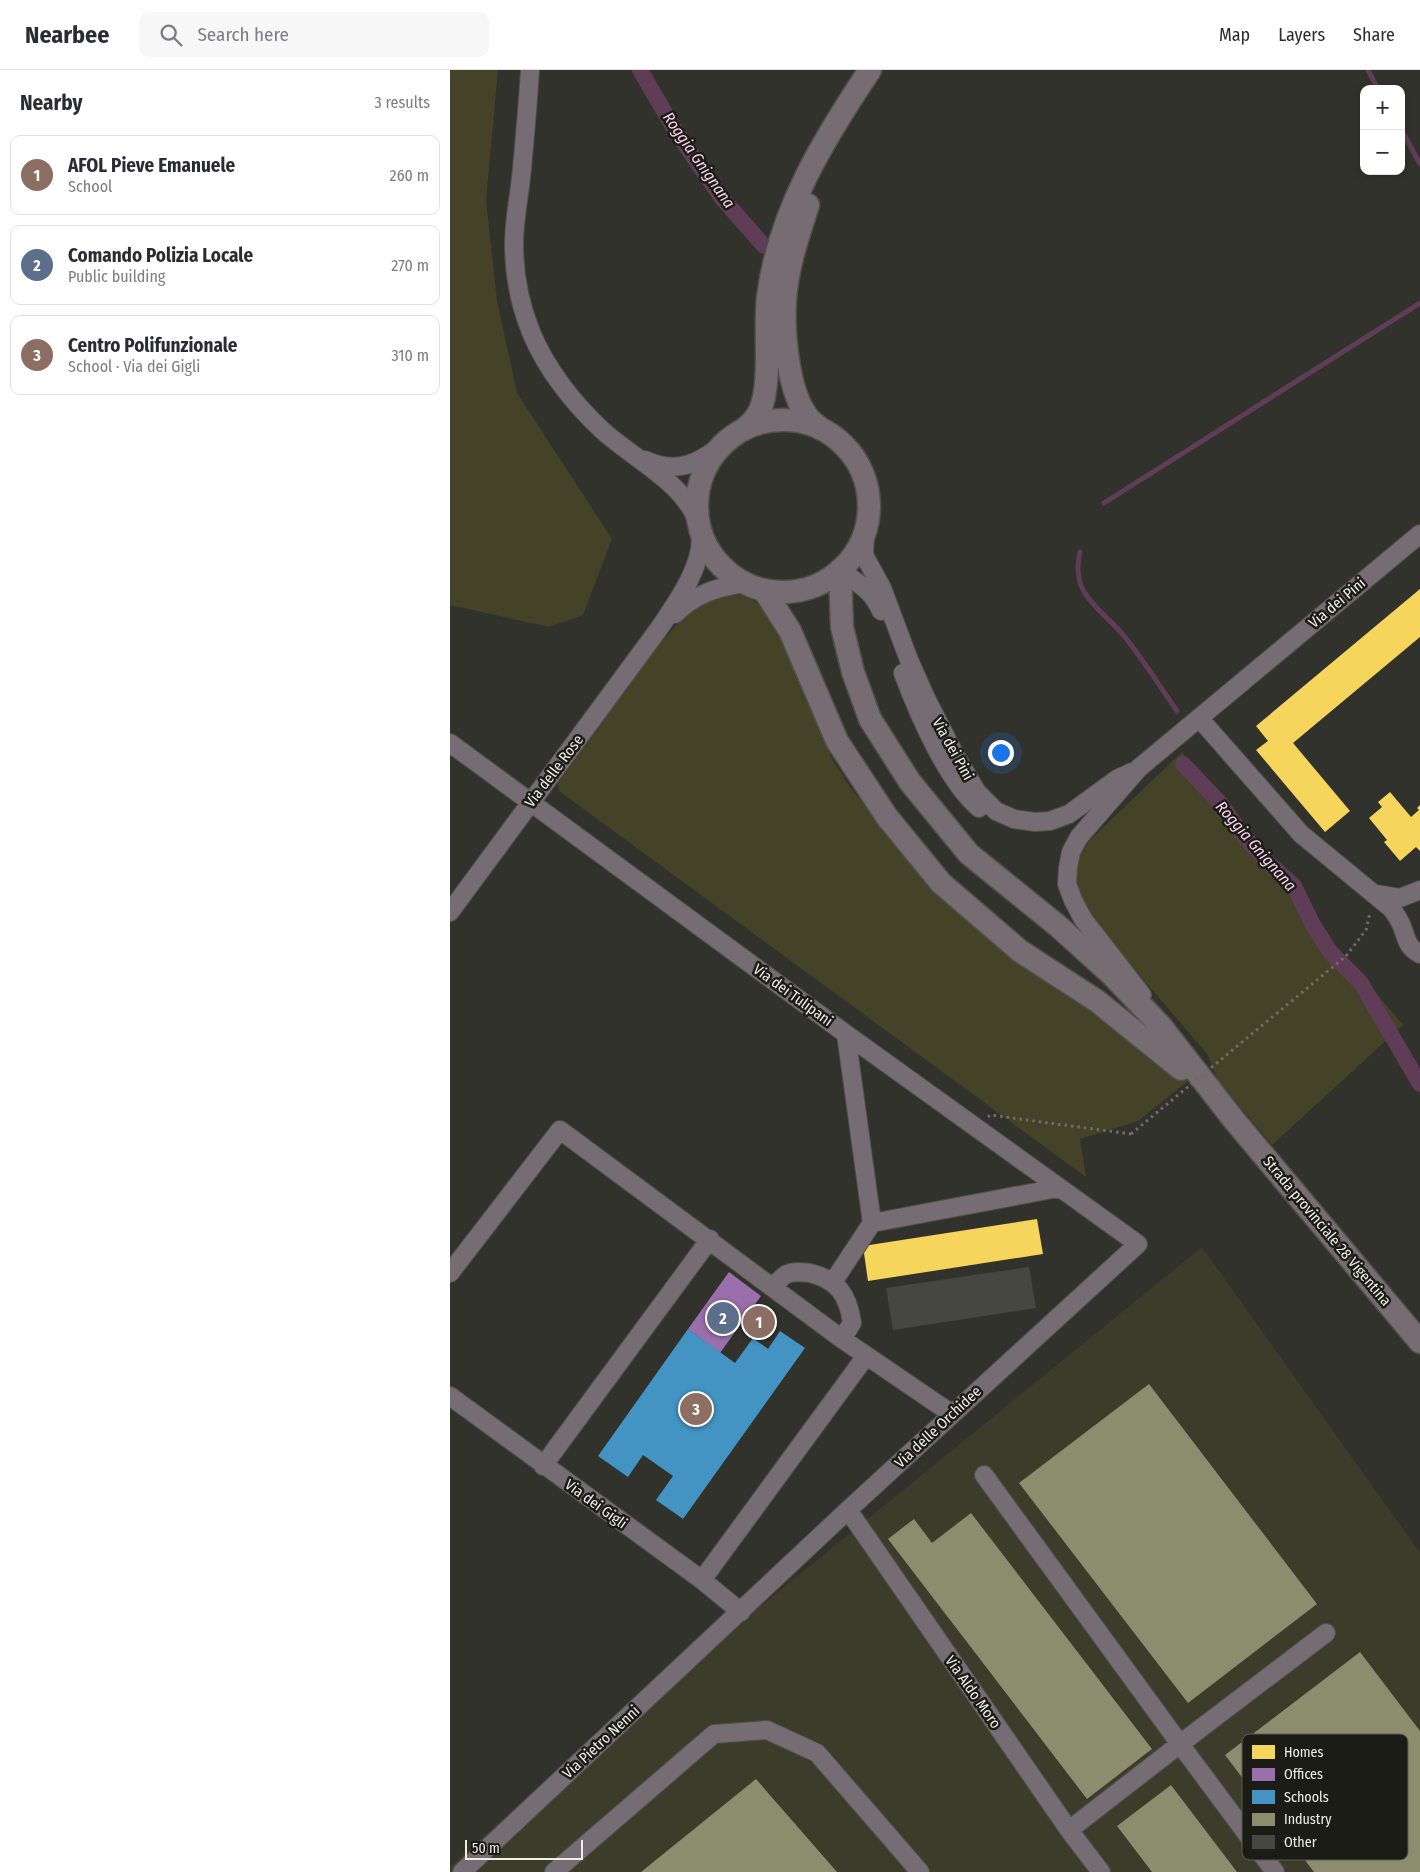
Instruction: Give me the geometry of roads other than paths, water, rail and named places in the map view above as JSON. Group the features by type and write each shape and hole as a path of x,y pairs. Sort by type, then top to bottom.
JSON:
{"main road":[{"path":"851,98 810,196 789,271 785,302 788,349 800,404 807,417 847,450 860,469 868,495 868,514 864,532 856,552 840,570 821,583 800,590 782,592 754,587 727,572 712,556 700,531 697,512 701,480 714,454 754,421 761,408 764,391 768,296 784,229 796,196 816,153 851,98 870,70"},
{"path":"734,437 757,424 789,421 821,429"},
{"path":"840,570 842,627 853,672 870,719 910,782 969,854 1058,926 1110,973 1160,1025 1234,1120"},
{"path":"754,587 790,631 838,741 887,816 941,883 1020,951 1098,1001 1155,1046 1234,1120"},
{"name":"Strada provinciale 28 Vigentina","path":"1234,1120 1420,1342"}],"street":[{"path":"530,70 514,243 518,287 531,333 552,371 577,404 626,451 687,500 700,531"},
{"path":"626,451 653,463 669,467 686,466 704,459 734,437"},
{"name":"Via delle Rose","path":"450,912 658,630 682,594 693,572 700,531"},
{"name":"Via dei Pini","path":"864,532 864,556 882,588 909,660 926,696 955,755 977,792 996,811 1014,820 1050,821 1069,814 1117,779 1140,768"},
{"name":"Via dei Pini","path":"1160,1025 1137,987 1083,919 1067,884 1071,852 1091,821 1120,793 1140,768 1420,534"},
{"name":"Via dei Pini","path":"840,570 866,587 875,597 912,697 928,731 962,790 977,807 993,819 1026,830 1050,831 1073,827 1091,821"},
{"name":"Via delle Rose","path":"658,630 680,609 699,595 721,586 754,587"},
{"path":"1200,719 1301,834 1392,910 1402,924 1404,935 1411,949 1420,954"},
{"name":"Via dei Tulipani","path":"450,743 846,1034 1138,1244"},
{"path":"1373,894 1400,898 1420,890"},
{"path":"832,1282 872,1223 846,1034"},
{"path":"450,1273 560,1130 710,1239 842,1339 952,1414"},
{"path":"872,1223 1058,1188"},
{"path":"543,1466 710,1239"},
{"name":"Via delle Orchidee","path":"741,1612 848,1510 1138,1244"},
{"path":"773,1288 785,1274 801,1271 822,1276 832,1282 849,1305 852,1323 842,1339"},
{"path":"702,1580 866,1356"},
{"name":"Via dei Gigli","path":"450,1396 543,1466 702,1580 741,1612"},
{"path":"984,1475 1242,1828"},
{"name":"Via Aldo Moro","path":"848,1510 1069,1830 1101,1872"},
{"name":"Via Pietro Nenni","path":"462,1872 741,1612"},
{"path":"1069,1830 1326,1632"},
{"path":"554,1872 714,1734 767,1730 817,1753 920,1872"},
{"path":"1266,1860 1275,1872"}],"waterway":[{"name":"Roggia Gnignana","path":"640,70 675,130 721,197 764,246"},
{"path":"1368,70 1376,85"},
{"path":"1405,136 1420,164"},
{"path":"1104,503 1420,303"},
{"path":"1080,552 1078,568 1084,592 1128,641 1177,711"},
{"name":"Roggia Gnignana","path":"1183,764 1221,804 1241,833 1265,860 1294,886 1312,923 1330,952 1361,983 1420,1084"}],"place":[{"name":"Comando Polizia Locale","path":"723,1318"},
{"name":"AFOL Pieve Emanuele","path":"759,1322"},
{"name":"Centro Polifunzionale","path":"696,1409"}]}
